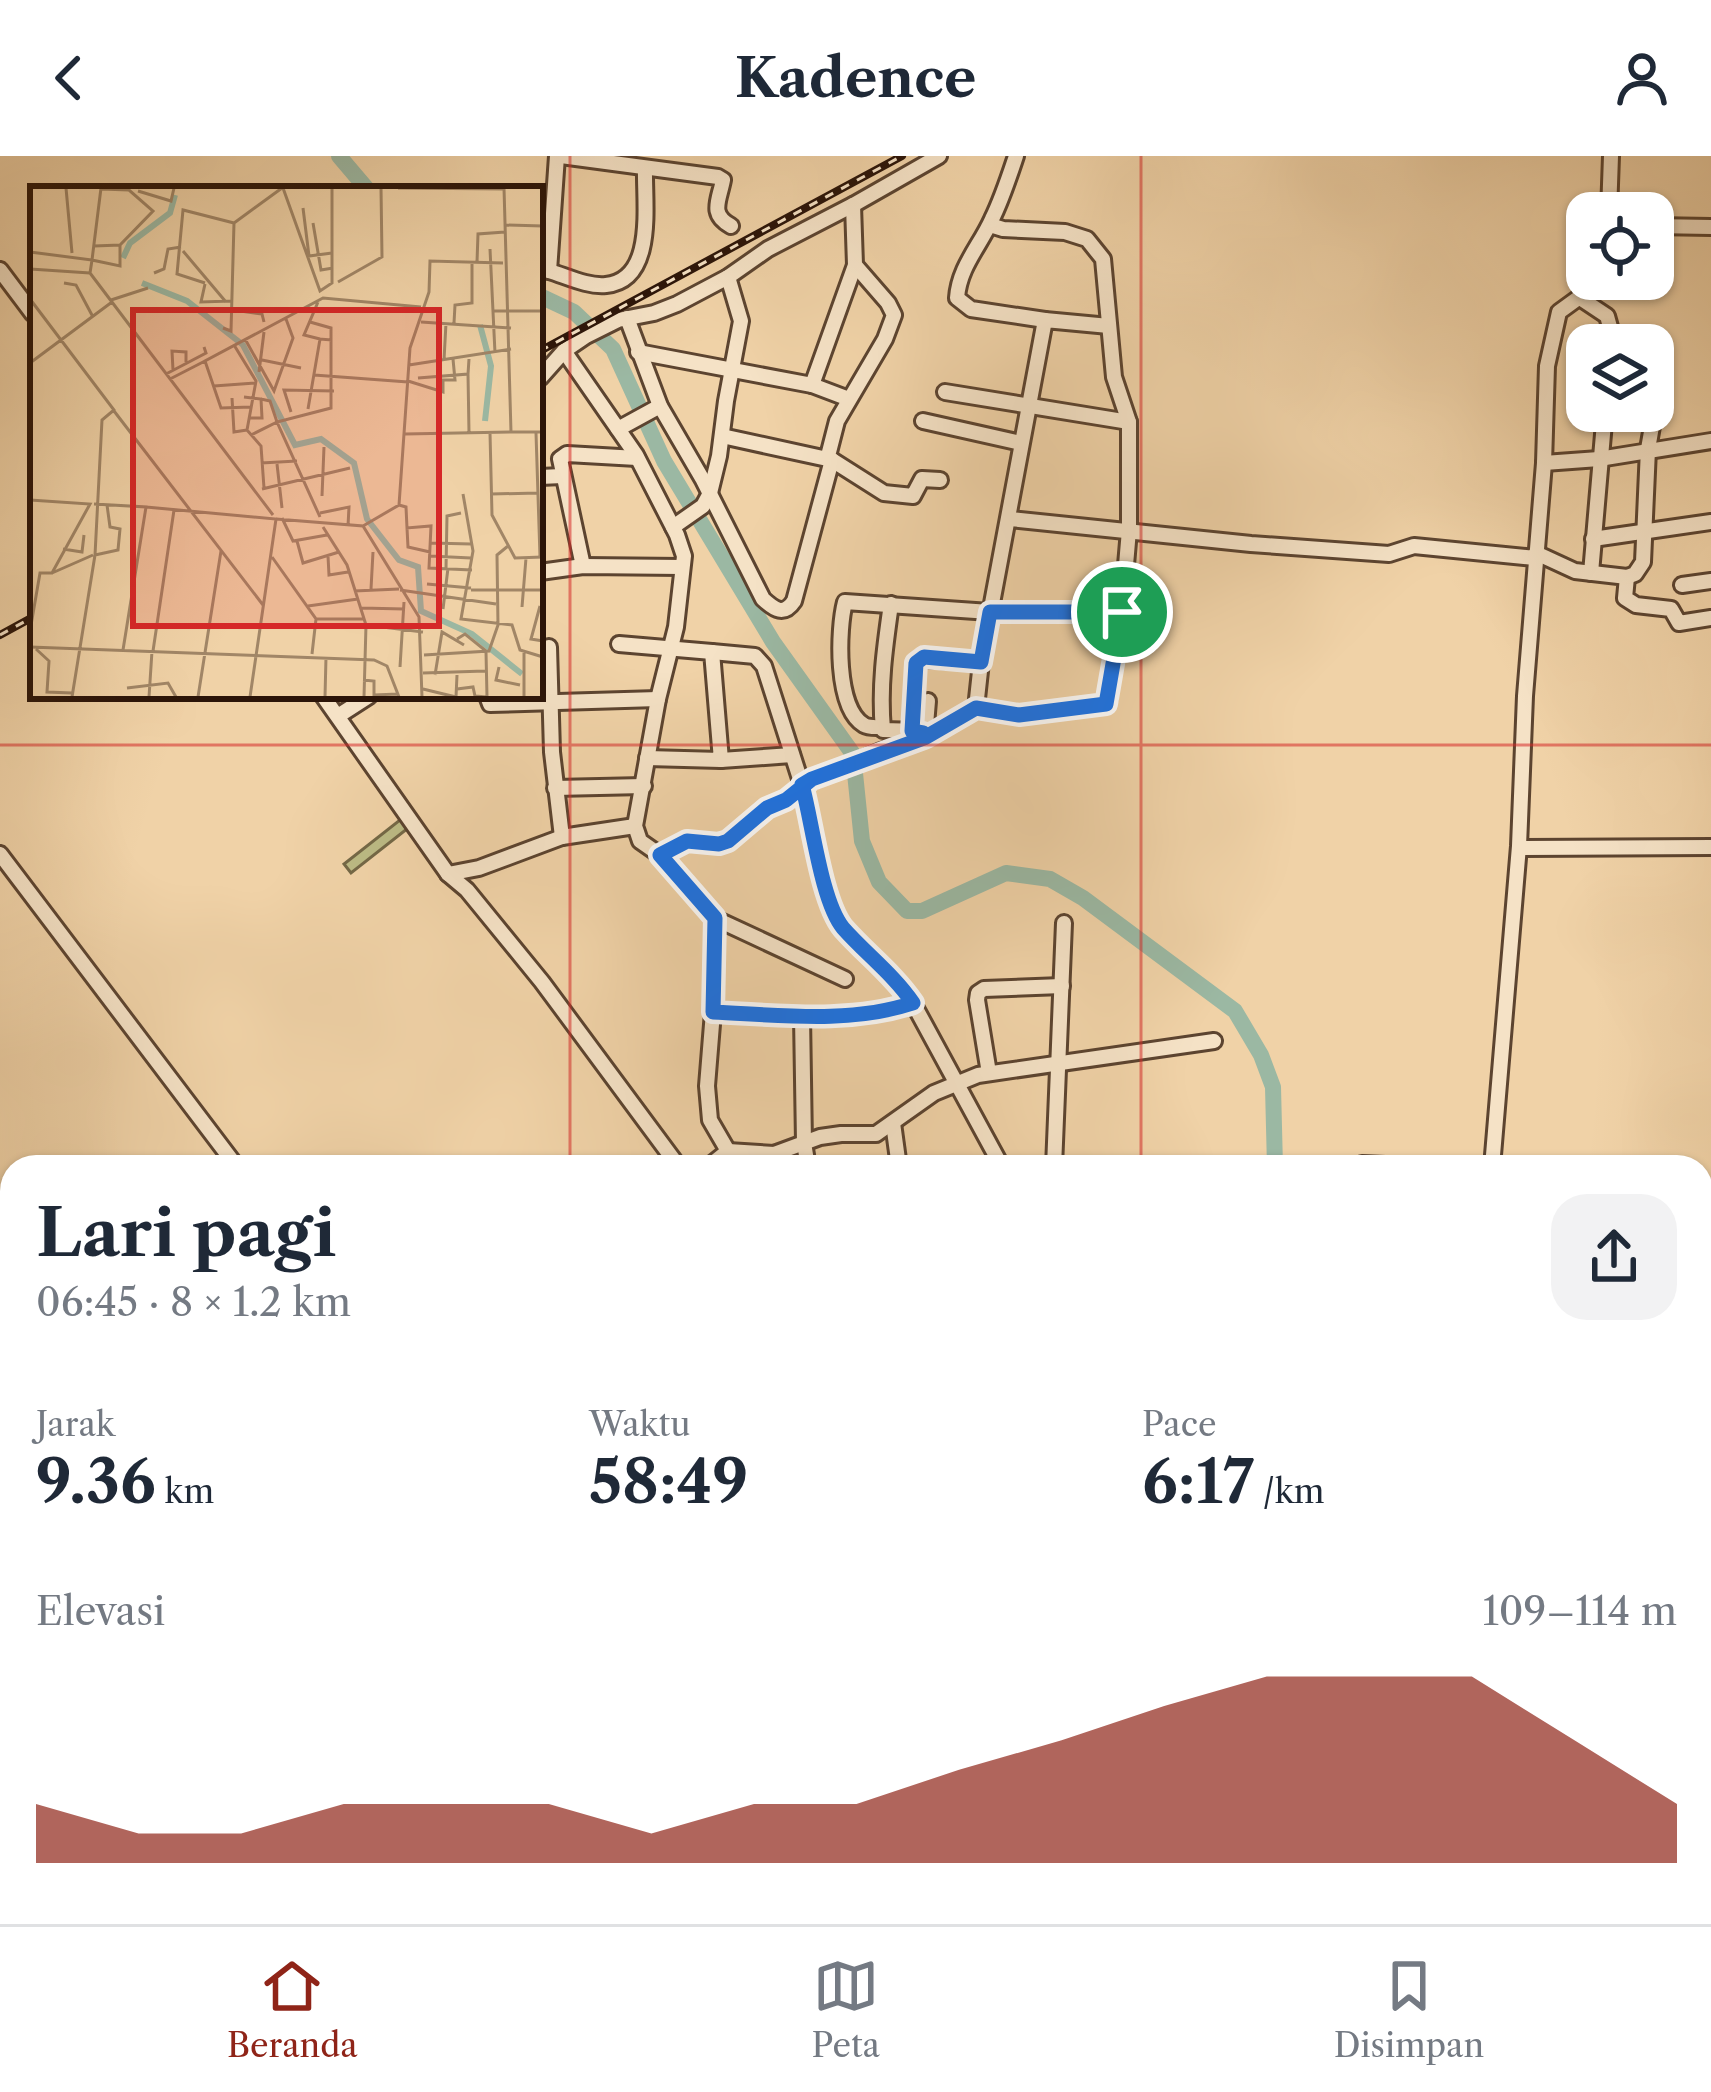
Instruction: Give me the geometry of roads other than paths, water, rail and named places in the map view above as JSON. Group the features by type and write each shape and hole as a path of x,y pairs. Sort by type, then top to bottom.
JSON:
{"street":[{"path":"645,168 644,246 632,273 607,285 544,270 559,156 718,177 723,180 716,213 730,226"},
{"path":"543,375 586,336 622,319 665,308 728,277 768,249 939,156"},
{"path":"1016,156 990,225 972,251 957,298 971,309 1109,326"},
{"path":"1610,192 1611,156"},
{"path":"812,385 855,265 853,205"},
{"path":"660,855 687,841 728,841 807,782 976,708 1019,715 1106,704 1122,612 1129,530 1130,422 1114,377 1103,259 1087,239 1065,232 990,225"},
{"path":"1674,226 1711,227"},
{"path":"855,265 894,315 837,421 828,456 884,493 913,496 922,479 940,480"},
{"path":"0,270 30,310"},
{"path":"679,524 707,500 722,436 741,321 728,277"},
{"path":"1493,1155 1519,848 1547,366 1559,312 1577,300"},
{"path":"1583,300 1607,316 1609,324"},
{"path":"622,319 659,407 707,500 763,599 781,611 794,601 832,460"},
{"path":"976,708 1045,320"},
{"path":"564,351 679,524 684,556 676,627 635,826 640,841 660,855 715,918 844,979"},
{"path":"638,352 812,385 849,399"},
{"path":"945,392 1130,422"},
{"path":"619,428 659,407"},
{"path":"923,421 1021,443"},
{"path":"1591,573 1602,432"},
{"path":"1010,519 1389,554 1414,546 1536,555 1574,571 1628,577 1640,569 1651,432"},
{"path":"722,436 832,460"},
{"path":"1544,463 1711,441"},
{"path":"583,566 560,459 567,454 637,458"},
{"path":"543,477 562,476"},
{"path":"1593,539 1711,522"},
{"path":"543,572 583,566 682,567"},
{"path":"1628,577 1625,598 1633,604 1671,609 1679,623 1711,618"},
{"path":"1682,585 1711,581"},
{"path":"920,735 868,727 850,706 839,639 845,602 990,612 1122,612"},
{"path":"883,727 884,653 891,604"},
{"path":"619,644 754,656 764,665 792,755 807,782 814,846 841,926 913,1003 997,1155"},
{"path":"549,647 555,788 562,837"},
{"path":"712,652 721,760"},
{"path":"920,735 919,659 981,662"},
{"path":"325,699 458,882 542,982 670,1155"},
{"path":"338,716 364,699"},
{"path":"488,699 490,704 658,699"},
{"path":"920,735 928,700"},
{"path":"647,758 792,755"},
{"path":"555,788 644,786"},
{"path":"458,882 478,868 562,837 635,826"},
{"path":"1519,848 1711,847"},
{"path":"0,854 228,1155"},
{"path":"715,918 707,1086 709,1115 728,1151"},
{"path":"1054,1155 1064,923"},
{"path":"989,1072 978,993 1062,986"},
{"path":"713,1012 867,1014 913,1003"},
{"path":"802,1016 806,1155"},
{"path":"723,1155 728,1151 774,1154 841,1134 876,1134 934,1093 989,1072 1214,1041"},
{"path":"893,1123 897,1155"}],"waterway":[{"path":"339,156 364,186"},
{"path":"543,297 574,312 613,349 664,461 773,642 853,754 862,841 879,882 907,911 922,911 1006,873 1050,879 1083,898 1235,1011 1273,1087 1275,1155"}],"railway":[{"path":"543,349 902,156"},
{"path":"0,635 30,619"}]}
